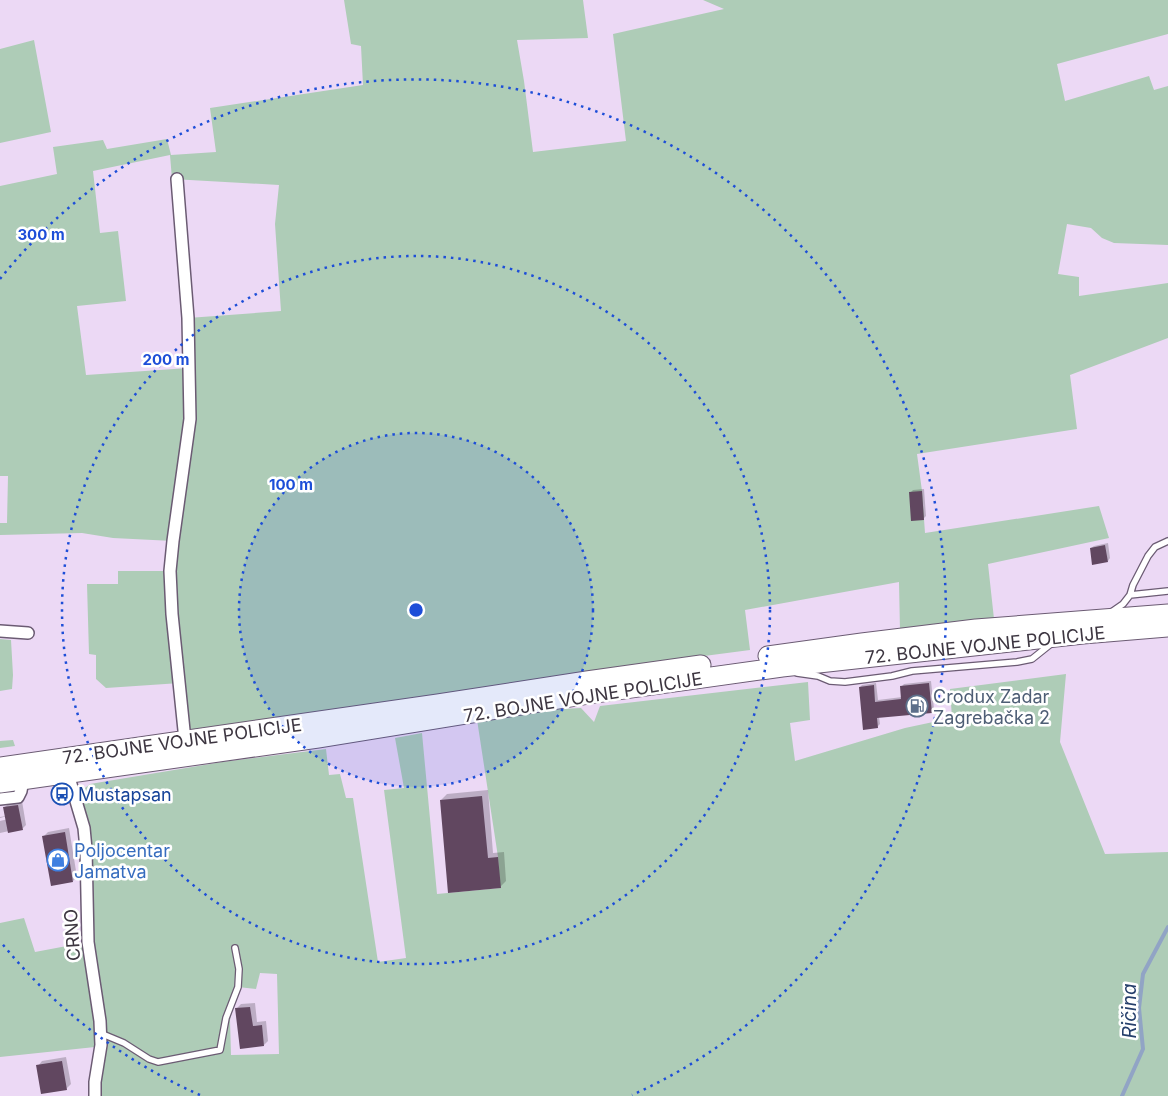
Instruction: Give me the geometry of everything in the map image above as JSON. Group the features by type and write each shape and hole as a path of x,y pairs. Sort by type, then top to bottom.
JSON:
{"main road":[{"name":"72. BOJNE VOJNE POLICIJE","path":"0,766 862,643 976,629 1168,614"},
{"name":"72. BOJNE VOJNE POLICIJE","path":"0,783 328,736 588,694 782,667 1168,627"}],"street":[{"path":"176,179 188,318 190,419 170,571 172,614 185,740"},
{"path":"0,631 28,633"},
{"name":"CRNO","path":"68,774 84,828 86,849 88,942 100,1021 101,1045 95,1082 95,1096"},
{"path":"0,799 18,797 23,780"}],"lane":[{"path":"1102,619 1123,604 1130,595 1148,556 1155,547 1168,541"},
{"path":"1130,595 1168,591"},
{"path":"100,1033 124,1044 149,1060 158,1062 220,1050 226,1018 238,987 239,969 235,948"}],"green space":[{"path":"344,0 583,0 588,38 517,40 533,152 626,141 613,34 724,9 703,0 1168,0 1168,34 1057,64 1065,101 1149,76 1154,90 1168,86 1168,245 1114,243 1102,238 1091,228 1067,224 1058,274 1079,277 1079,296 1168,283 1168,338 1070,375 1077,429 917,454 925,533 1099,506 1109,538 988,564 994,619 900,631 899,582 745,610 750,650 620,667 184,734 180,683 106,688 96,679 96,655 89,654 87,584 118,584 118,571 169,571 173,541 113,538 82,533 0,535 0,523 7,523 8,476 0,476 0,186 57,174 53,147 103,140 107,149 167,139 171,155 216,152 210,108 363,85 361,46 351,44","holes":["170,155 172,179 279,185 275,224 281,311 188,318 189,368 86,375 77,306 126,301 118,231 100,233 93,171"]},
{"path":"34,40 51,132 0,143 0,49"},
{"path":"0,639 11,640 13,675 12,689 0,691"},
{"path":"1066,674 1060,742 1105,854 1168,852 1168,1096 98,1096 95,1047 0,1057 0,923 24,918 35,952 88,942 87,887 74,797 90,784 222,762 326,749 329,775 340,774 346,798 353,798 378,962 406,958 384,790 404,788 395,738 422,733 437,894 500,888 498,857 476,713 581,708 594,722 600,706 808,682 810,720 790,723 795,761 905,728 952,718 950,689","holes":["260,973 277,974 279,1054 231,1055 230,1020 238,987 256,989"]},
{"path":"13,740 15,746 0,748 0,741"}],"building":[{"path":"922,491 924,520 911,521 909,492"},
{"path":"1105,545 1108,562 1092,565 1090,548"},
{"path":"929,683 932,713 877,718 878,728 863,730 859,687 874,685 875,702 901,699 900,686"},
{"path":"482,796 488,858 498,857 501,888 448,893 440,800"},
{"path":"18,805 23,830 8,833 3,807"},
{"path":"65,832 73,882 51,886 42,836"},
{"path":"250,1007 253,1026 262,1025 264,1046 240,1049 235,1008"},
{"path":"62,1061 67,1090 41,1094 36,1065"}],"waterway":[{"name":"Ričina","path":"1122,1096 1143,1049 1139,1008 1143,974 1168,927"}],"place":[{"name":"Crodux Zadar Zagrebačka 2","path":"917,706"},
{"name":"Mustapsan","path":"62,794"},
{"name":"Poljocentar Jamatva","path":"58,860"}]}
